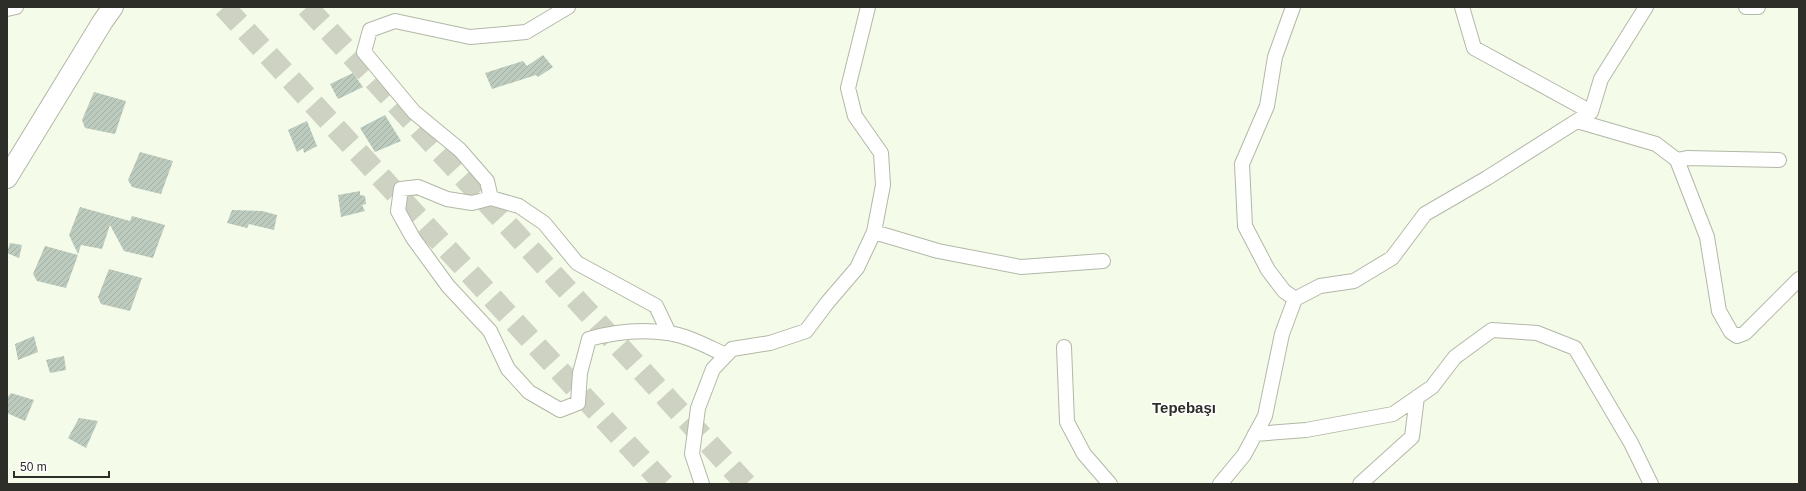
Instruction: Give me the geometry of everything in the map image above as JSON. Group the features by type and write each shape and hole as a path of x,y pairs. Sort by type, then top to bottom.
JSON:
{"street":[{"path":"7,9 16,7"},
{"path":"7,178 103,20 114,7"},
{"path":"490,198 487,181 460,150 414,112 364,52 370,30 395,21 470,37 526,32 568,7"},
{"path":"702,484 692,454 698,408 714,369 732,349 770,343 806,331 827,303 857,268 874,232 883,185 881,153 855,116 848,88 868,7"},
{"path":"1293,7 1275,57 1266,106 1242,164 1245,226 1268,270 1284,291 1295,299"},
{"path":"1462,7 1474,48 1591,112"},
{"path":"1220,484 1244,455 1265,416 1282,334 1295,299 1320,286 1354,281 1392,258 1425,214 1487,178 1591,112 1601,79 1646,7"},
{"path":"1746,7 1758,7"},
{"path":"1577,121 1656,144 1677,160 1707,237 1719,311 1731,332 1737,336 1745,333 1799,280"},
{"path":"1677,160 1687,158 1779,160"},
{"path":"669,333 656,306 577,263 544,223 519,206 490,198 472,203 447,199 418,187 401,189 398,211 413,238 448,286 490,331 508,369 529,392 560,410 578,403 580,373 589,339 609,333 669,333 692,340 726,355"},
{"path":"874,232 938,251 1021,267 1103,261"},
{"path":"1255,434 1306,430 1393,414 1432,387 1455,357 1492,330 1537,333 1575,348 1631,443 1651,484"},
{"path":"1064,347 1067,422 1084,454 1110,484"},
{"path":"1360,484 1412,437 1417,397"}],"building":[{"path":"543,55 553,67 538,77 536,75 492,89 485,73 523,61 527,66"},
{"path":"353,73 363,87 338,99 330,84"},
{"path":"94,92 126,101 115,134 85,128 82,120"},
{"path":"385,115 401,141 375,152 360,128"},
{"path":"307,121 317,146 304,153 303,148 297,152 288,130"},
{"path":"140,152 173,161 161,194 132,187 128,180"},
{"path":"360,191 360,195 365,196 366,204 362,205 365,211 341,217 338,195"},
{"path":"80,207 130,221 132,216 165,225 153,258 124,251 110,225 102,249 81,245 78,254 69,235"},
{"path":"232,210 262,211 277,215 274,230 249,224 247,228 227,223"},
{"path":"10,243 22,245 19,258 7,253"},
{"path":"45,246 78,255 66,288 37,281 33,274"},
{"path":"109,269 142,278 130,311 101,304 98,297"},
{"path":"34,336 38,352 18,360 15,344"},
{"path":"64,356 66,370 50,373 46,360"},
{"path":"11,393 34,400 25,421 7,413 7,398"},
{"path":"79,418 98,421 86,448 68,438"}],"tunnel":[{"path":"224,7 664,484"},
{"path":"307,7 746,484"}],"district":[{"name":"Tepebaşı","path":"1184,408"}]}
